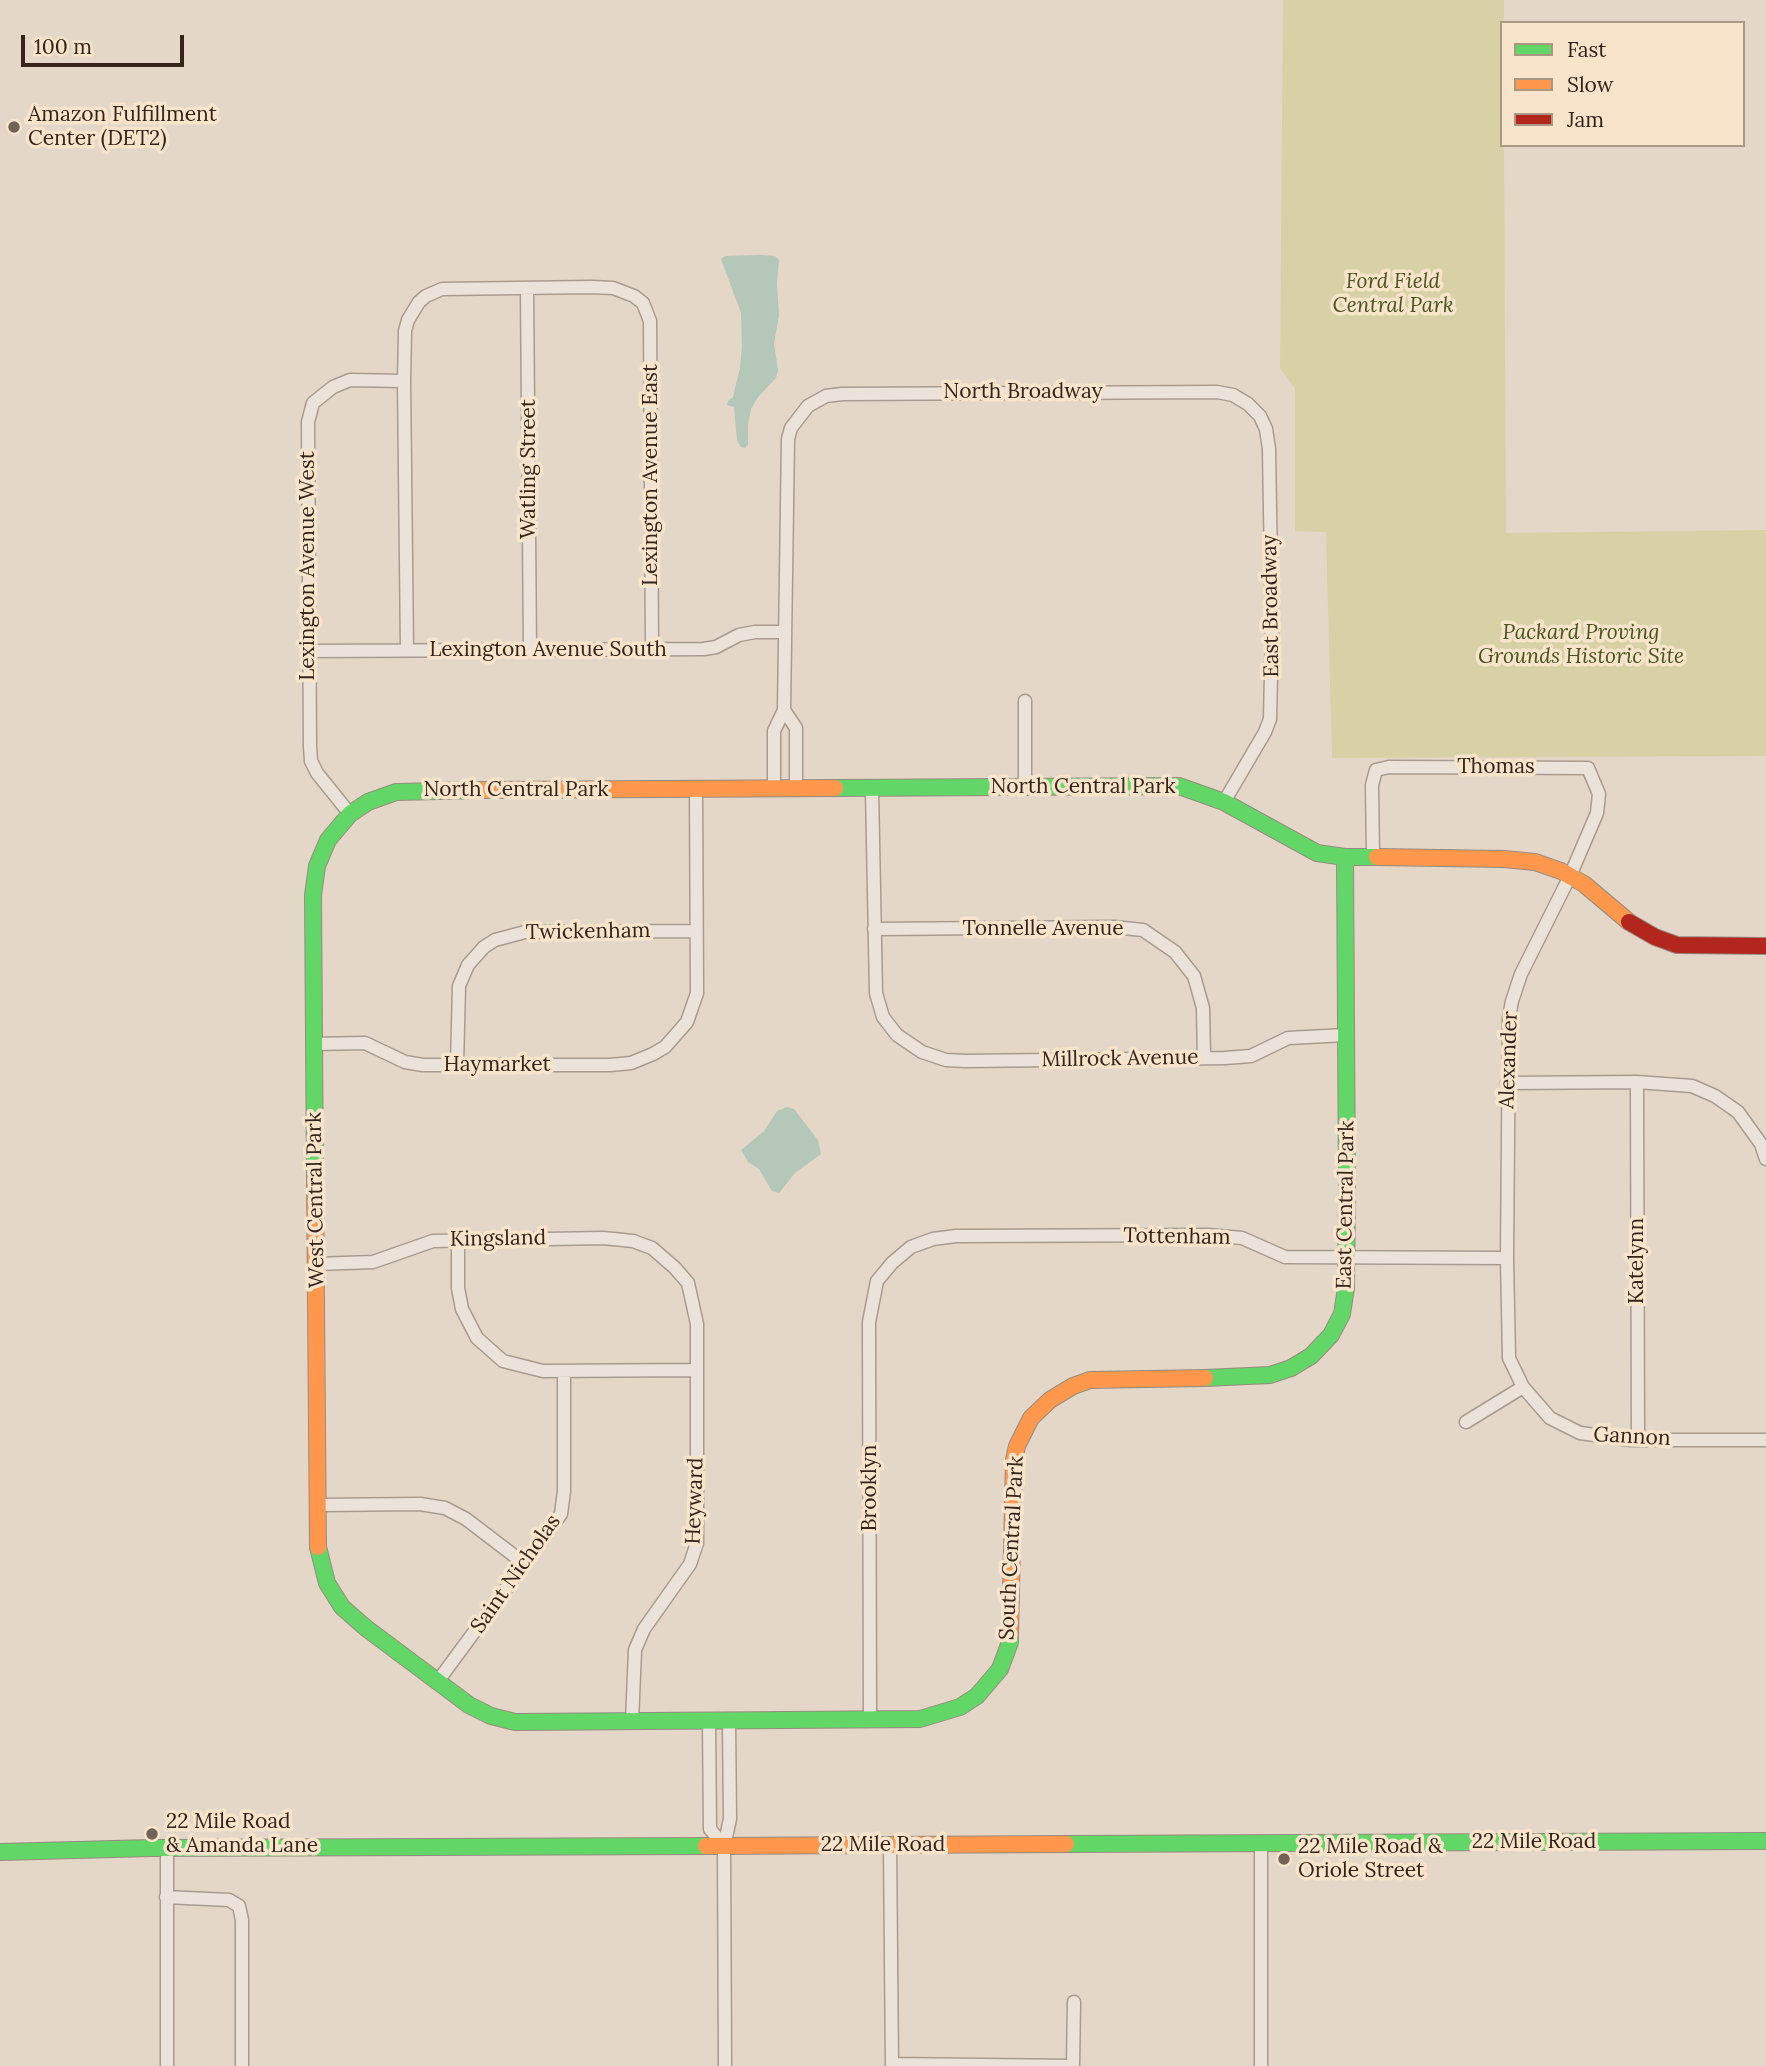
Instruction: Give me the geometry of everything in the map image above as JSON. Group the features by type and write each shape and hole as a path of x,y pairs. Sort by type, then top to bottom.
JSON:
{"street":[{"path":"407,650 404,342 408,320 426,296 450,288 527,288"},
{"name":"Lexington Avenue East","path":"527,288 612,288 625,290 643,303 651,328 652,649"},
{"name":"Watling Street","path":"527,288 530,649"},
{"name":"Lexington Avenue West","path":"356,810 317,774 312,761 307,422 313,403 333,387 350,380 404,381"},
{"name":"North Broadway","path":"785,632 788,439 790,428 801,412 813,402 826,396 868,393 1217,392 1233,395 1248,404"},
{"name":"East Broadway","path":"1224,802 1265,732 1271,709 1268,442 1264,423 1248,404"},
{"path":"774,788 774,731 784,710 785,632"},
{"name":"Lexington Avenue South","path":"309,650 704,649 716,647 739,635 785,632"},
{"path":"1025,701 1025,787"},
{"path":"784,710 796,728 796,788"},
{"path":"774,758 796,757"},
{"name":"Thomas","path":"1373,857 1372,785 1376,770 1389,767 1588,768 1599,794 1597,813 1570,876"},
{"name":"North Central Park","path":"356,810 386,795 407,790 1179,786 1224,802 1317,853 1345,857 1504,859 1535,862 1584,884 1631,925 1655,937 1677,945 1766,946"},
{"path":"696,789 696,931"},
{"path":"872,789 874,929"},
{"name":"West Central Park","path":"342,1607 327,1583 318,1547 313,895 321,852 328,840 356,810"},
{"name":"East Central Park","path":"1050,1399 1073,1386 1096,1379 1270,1375 1291,1367 1322,1346 1342,1314 1347,1257 1345,857"},
{"name":"Alexander","path":"1507,1258 1507,1083 1512,1001 1521,974 1570,876"},
{"name":"Tonnelle Avenue","path":"874,929 1114,927 1143,930 1175,952 1194,976 1203,1009 1204,1058"},
{"name":"Millrock Avenue","path":"874,929 876,993 883,1017 897,1035 922,1052 953,1061 1251,1056 1280,1041 1297,1036 1346,1035"},
{"name":"Haymarket","path":"314,1044 365,1044 414,1064 631,1063 653,1055 676,1036 687,1022 697,993 696,931"},
{"name":"Twickenham","path":"457,1065 459,986 468,965 495,940 524,932 696,931"},
{"path":"1507,1083 1637,1082 1692,1086 1716,1096 1738,1112 1761,1144 1766,1159"},
{"name":"Katelynn","path":"1637,1082 1638,1440"},
{"name":"Tottenham","path":"892,1263 911,1247 933,1239 969,1236 1233,1236 1285,1258 1507,1258"},
{"name":"Kingsland","path":"316,1264 373,1262 433,1241 603,1238 633,1241 652,1248 675,1268"},
{"path":"458,1239 460,1300 466,1319 477,1338 503,1361 530,1370 696,1370"},
{"name":"Gannon","path":"1507,1258 1509,1358 1522,1387 1550,1418 1580,1433 1638,1440 1766,1440"},
{"name":"Brooklyn","path":"870,1719 869,1322 877,1281 892,1263"},
{"name":"Heyward","path":"632,1722 633,1662 639,1639 683,1576 697,1543 696,1311 688,1283 675,1268"},
{"name":"Saint Nicholas","path":"438,1681 561,1514 564,1490 564,1371"},
{"path":"1466,1422 1522,1387"},
{"name":"South Central Park","path":"342,1607 469,1705 503,1720 632,1722 920,1719 950,1711 977,1696 1000,1669 1006,1655 1012,1627 1014,1460 1027,1425 1050,1399"},
{"path":"318,1505 420,1504 445,1508 466,1519 525,1564"},
{"path":"709,1721 710,1829 724,1846"},
{"path":"726,2066 724,1846 730,1819 729,1721"},
{"name":"22 Mile Road","path":"0,1852 167,1848 1766,1841"},
{"path":"1261,1843 1261,2066"},
{"path":"890,1845 892,2065 1073,2066 1074,2002"},
{"path":"167,1848 167,2066"},
{"path":"166,1897 229,1900 239,1906 242,1920 242,2066"}],"green space":[{"path":"1283,0 1504,0 1504,21 1500,21 1500,147 1504,147 1506,533 1766,530 1766,756 1332,758 1326,532 1295,531 1295,389 1280,368"}],"shaded area":[{"path":"725,256 775,256 779,260 779,315 774,344 778,370 776,378 751,409 748,444 745,448 741,447 737,440 734,407 727,405 733,397 740,368 741,313 721,259"},
{"path":"787,1107 794,1109 818,1140 821,1154 795,1173 779,1193 772,1191 759,1169 748,1162 741,1150 764,1131 777,1111"}],"traffic: fast":[{"path":"835,788 1179,786 1224,802 1317,853 1345,857 1377,857"},
{"path":"315,1178 313,895 317,866 328,840 350,814 368,802 396,792 483,790"},
{"path":"1205,1378 1270,1375 1291,1368 1311,1356 1331,1335 1342,1314 1346,1288 1347,1189 1345,857"},
{"path":"318,1547 327,1583 342,1607 469,1705 491,1716 515,1722 920,1719 960,1707 977,1696 1000,1669 1010,1642 1010,1634"},
{"path":"1066,1844 1766,1841"},
{"path":"0,1852 152,1848 706,1846"}],"traffic: slow":[{"path":"483,790 835,788"},
{"path":"1377,857 1535,862 1561,871 1584,884 1629,922"},
{"path":"315,1178 318,1547"},
{"path":"1010,1634 1014,1460 1017,1446 1031,1418 1050,1400 1073,1386 1090,1380 1205,1378"},
{"path":"706,1846 1066,1844"}],"traffic: jam":[{"path":"1629,922 1655,937 1677,945 1766,946"}],"place":[{"name":"Amazon Fulfillment Center (DET2)","path":"14,127"},
{"name":"22 Mile Road & Amanda Lane","path":"152,1834"},
{"name":"22 Mile Road & Oriole Street","path":"1284,1859"}],"park label":[{"name":"Ford Field Central Park","path":"1393,294"},
{"name":"Packard Proving Grounds Historic Site","path":"1581,645"}]}
